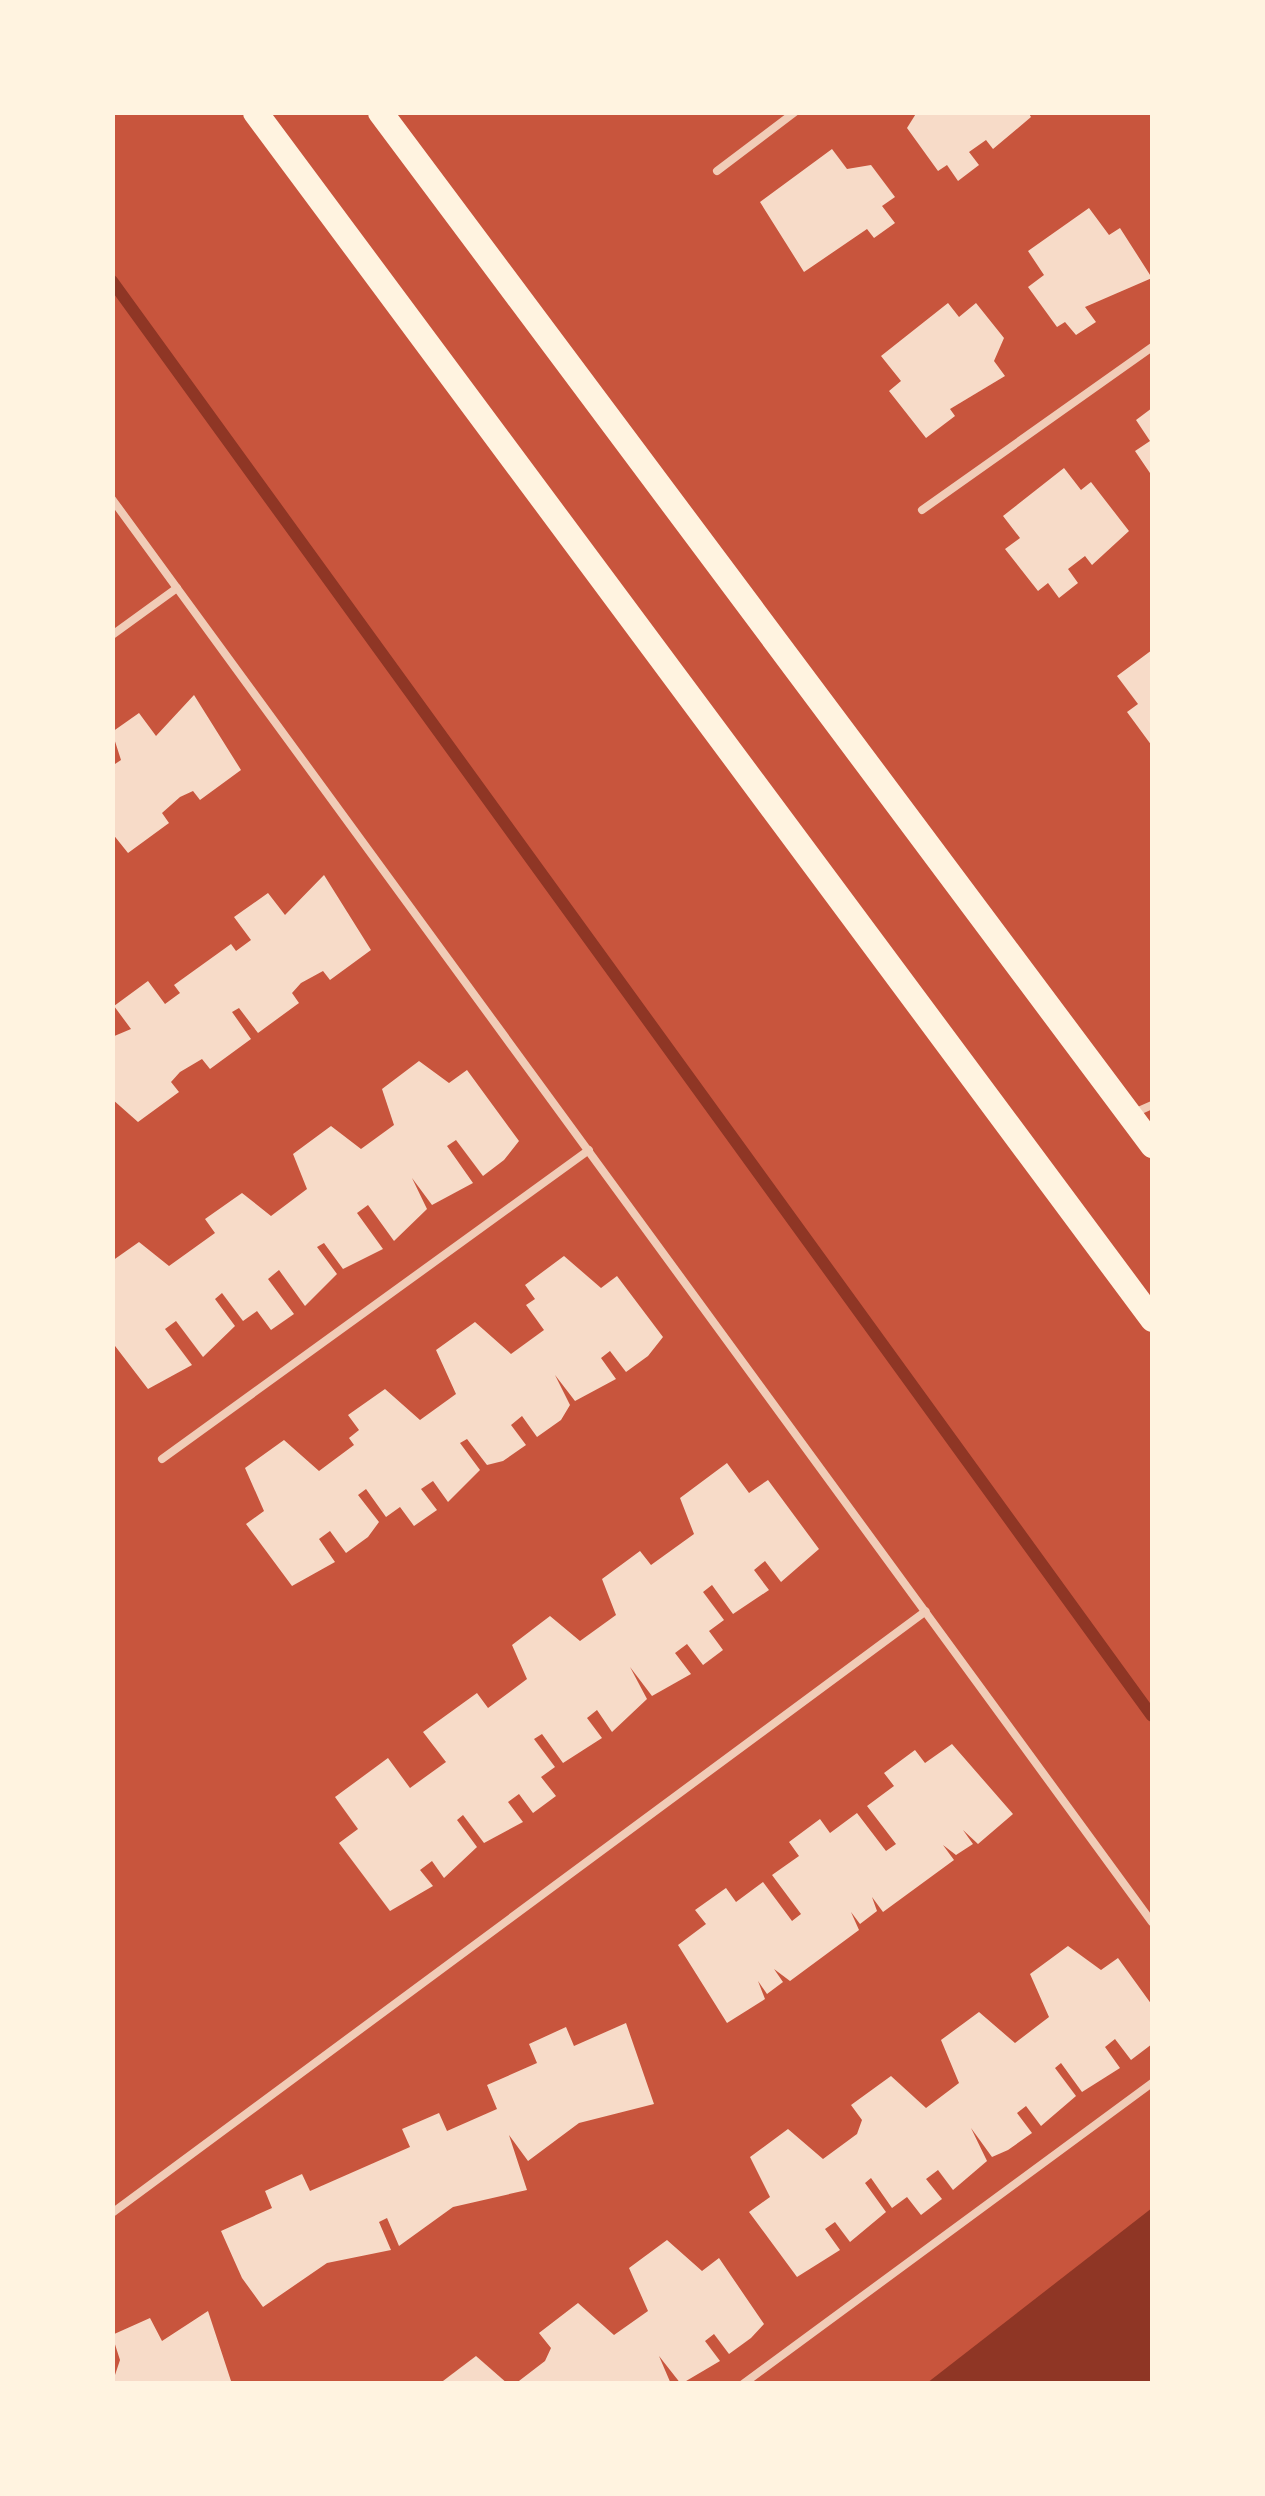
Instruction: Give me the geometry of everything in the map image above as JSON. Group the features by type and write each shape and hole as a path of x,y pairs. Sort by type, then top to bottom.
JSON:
{"main road":[{"path":"255,112 1152,1320"},
{"path":"380,112 1141,1110 1152,1145"}],"lane":[{"path":"717,171 795,112"},
{"path":"922,510 1152,347"},
{"path":"112,499 1152,1922"},
{"path":"112,635 178,588"},
{"path":"162,1459 589,1150"},
{"path":"112,2213 926,1611"},
{"path":"743,2384 1152,2083"}],"shaded area":[{"path":"1152,2208 1152,2383 927,2383"}],"building":[{"path":"917,112 1028,112 1031,117 993,149 986,140 969,152 979,165 958,181 947,165 938,171 907,128"},
{"path":"832,149 847,169 871,165 895,197 882,206 895,223 874,238 867,229 804,272 760,202"},
{"path":"1089,208 1109,235 1120,228 1152,278 1085,307 1096,322 1076,335 1065,322 1057,327 1028,287 1044,275 1028,251"},
{"path":"948,303 959,317 976,303 1004,338 994,361 1005,376 950,409 955,416 926,438 889,391 901,381 881,356"},
{"path":"1152,408 1152,476 1135,451 1150,441 1136,420"},
{"path":"1064,468 1081,490 1091,482 1129,531 1092,565 1085,556 1068,569 1078,583 1059,598 1048,583 1038,591 1005,549 1020,538 1003,516"},
{"path":"1152,650 1152,746 1127,712 1138,704 1117,676"},
{"path":"194,695 241,770 200,800 193,791 180,797 162,813 169,823 128,853 112,833 112,766 121,760 112,732 139,713 156,736"},
{"path":"324,875 371,950 330,980 323,971 301,983 292,993 299,1003 258,1033 239,1008 232,1012 251,1039 210,1069 202,1059 180,1072 171,1082 179,1092 138,1122 112,1099 112,1037 131,1029 114,1006 148,981 165,1004 180,993 174,985 231,944 236,951 251,940 234,917 268,893 285,915"},
{"path":"419,1061 449,1083 467,1070 519,1141 504,1160 483,1176 456,1140 447,1146 473,1183 432,1205 412,1178 427,1209 394,1241 368,1205 357,1213 383,1249 343,1269 324,1243 317,1247 337,1274 305,1306 279,1270 268,1279 294,1314 271,1330 257,1311 243,1321 222,1293 215,1299 235,1326 203,1357 176,1321 165,1329 192,1365 148,1389 112,1342 112,1261 139,1242 169,1266 215,1233 205,1219 242,1193 271,1216 307,1189 293,1154 331,1126 361,1149 394,1125 382,1089"},
{"path":"564,1256 601,1288 617,1276 663,1337 648,1356 626,1372 610,1351 601,1358 616,1379 575,1401 555,1375 570,1405 561,1420 537,1437 522,1416 511,1425 526,1445 503,1461 487,1465 467,1439 460,1443 480,1470 448,1502 433,1481 421,1489 437,1510 414,1526 400,1507 386,1517 366,1489 358,1495 379,1522 368,1537 346,1553 330,1531 319,1539 335,1562 292,1586 246,1524 264,1511 245,1468 284,1440 319,1471 354,1445 349,1438 359,1430 348,1415 385,1389 420,1420 456,1394 436,1350 475,1322 511,1354 544,1330 526,1305 535,1299 525,1285"},
{"path":"727,1463 749,1493 768,1480 819,1549 781,1582 765,1561 754,1570 769,1590 733,1614 712,1585 703,1592 724,1620 709,1631 723,1650 703,1665 687,1644 675,1653 691,1674 652,1696 630,1667 647,1699 612,1732 597,1710 587,1718 602,1738 563,1763 542,1734 534,1739 555,1767 541,1777 556,1796 533,1813 519,1794 508,1802 523,1822 484,1843 463,1815 457,1820 477,1847 444,1878 432,1861 420,1870 433,1886 390,1911 339,1843 358,1829 335,1797 388,1758 410,1788 446,1762 423,1732 477,1693 488,1708 527,1679 512,1645 550,1616 580,1641 616,1615 602,1579 640,1551 651,1565 694,1534 680,1498"},
{"path":"952,1744 1013,1814 978,1844 963,1830 973,1844 956,1855 943,1845 954,1860 883,1912 872,1897 877,1911 860,1924 851,1912 859,1930 790,1981 774,1969 783,1982 767,1994 758,1981 765,1999 727,2023 678,1945 706,1924 695,1910 726,1888 736,1902 763,1882 792,1921 801,1914 772,1875 799,1856 789,1842 820,1819 830,1833 857,1813 886,1851 896,1844 867,1806 894,1786 884,1773 915,1750 925,1763"},
{"path":"1068,1946 1101,1970 1118,1958 1152,2005 1152,2044 1131,2060 1115,2039 1105,2047 1120,2068 1082,2092 1061,2063 1055,2068 1076,2096 1041,2126 1026,2106 1017,2113 1032,2133 1008,2150 992,2157 971,2128 987,2161 953,2190 938,2170 926,2179 942,2199 921,2215 907,2197 892,2208 871,2178 865,2183 886,2212 850,2242 835,2222 825,2229 840,2250 797,2277 749,2212 770,2197 750,2157 788,2129 823,2159 857,2134 862,2120 851,2105 891,2076 926,2108 959,2083 941,2040 979,2012 1015,2043 1049,2017 1030,1974"},
{"path":"626,2023 654,2104 579,2123 528,2161 509,2135 527,2190 453,2207 399,2246 387,2218 379,2222 391,2250 327,2263 263,2307 242,2278 221,2231 272,2208 265,2191 302,2174 310,2191 410,2147 402,2129 439,2113 447,2131 497,2109 487,2085 537,2063 529,2044 566,2027 574,2046"},
{"path":"667,2240 702,2271 719,2258 764,2324 751,2338 729,2354 714,2334 705,2341 720,2361 681,2384 659,2356 671,2384 515,2384 545,2361 551,2348 539,2333 578,2303 614,2335 648,2311 629,2268"},
{"path":"208,2311 232,2384 112,2384 120,2360 112,2335 150,2318 162,2341"},
{"path":"476,2356 508,2384 439,2384"}],"waterway":[{"path":"112,281 1152,1716"}]}
